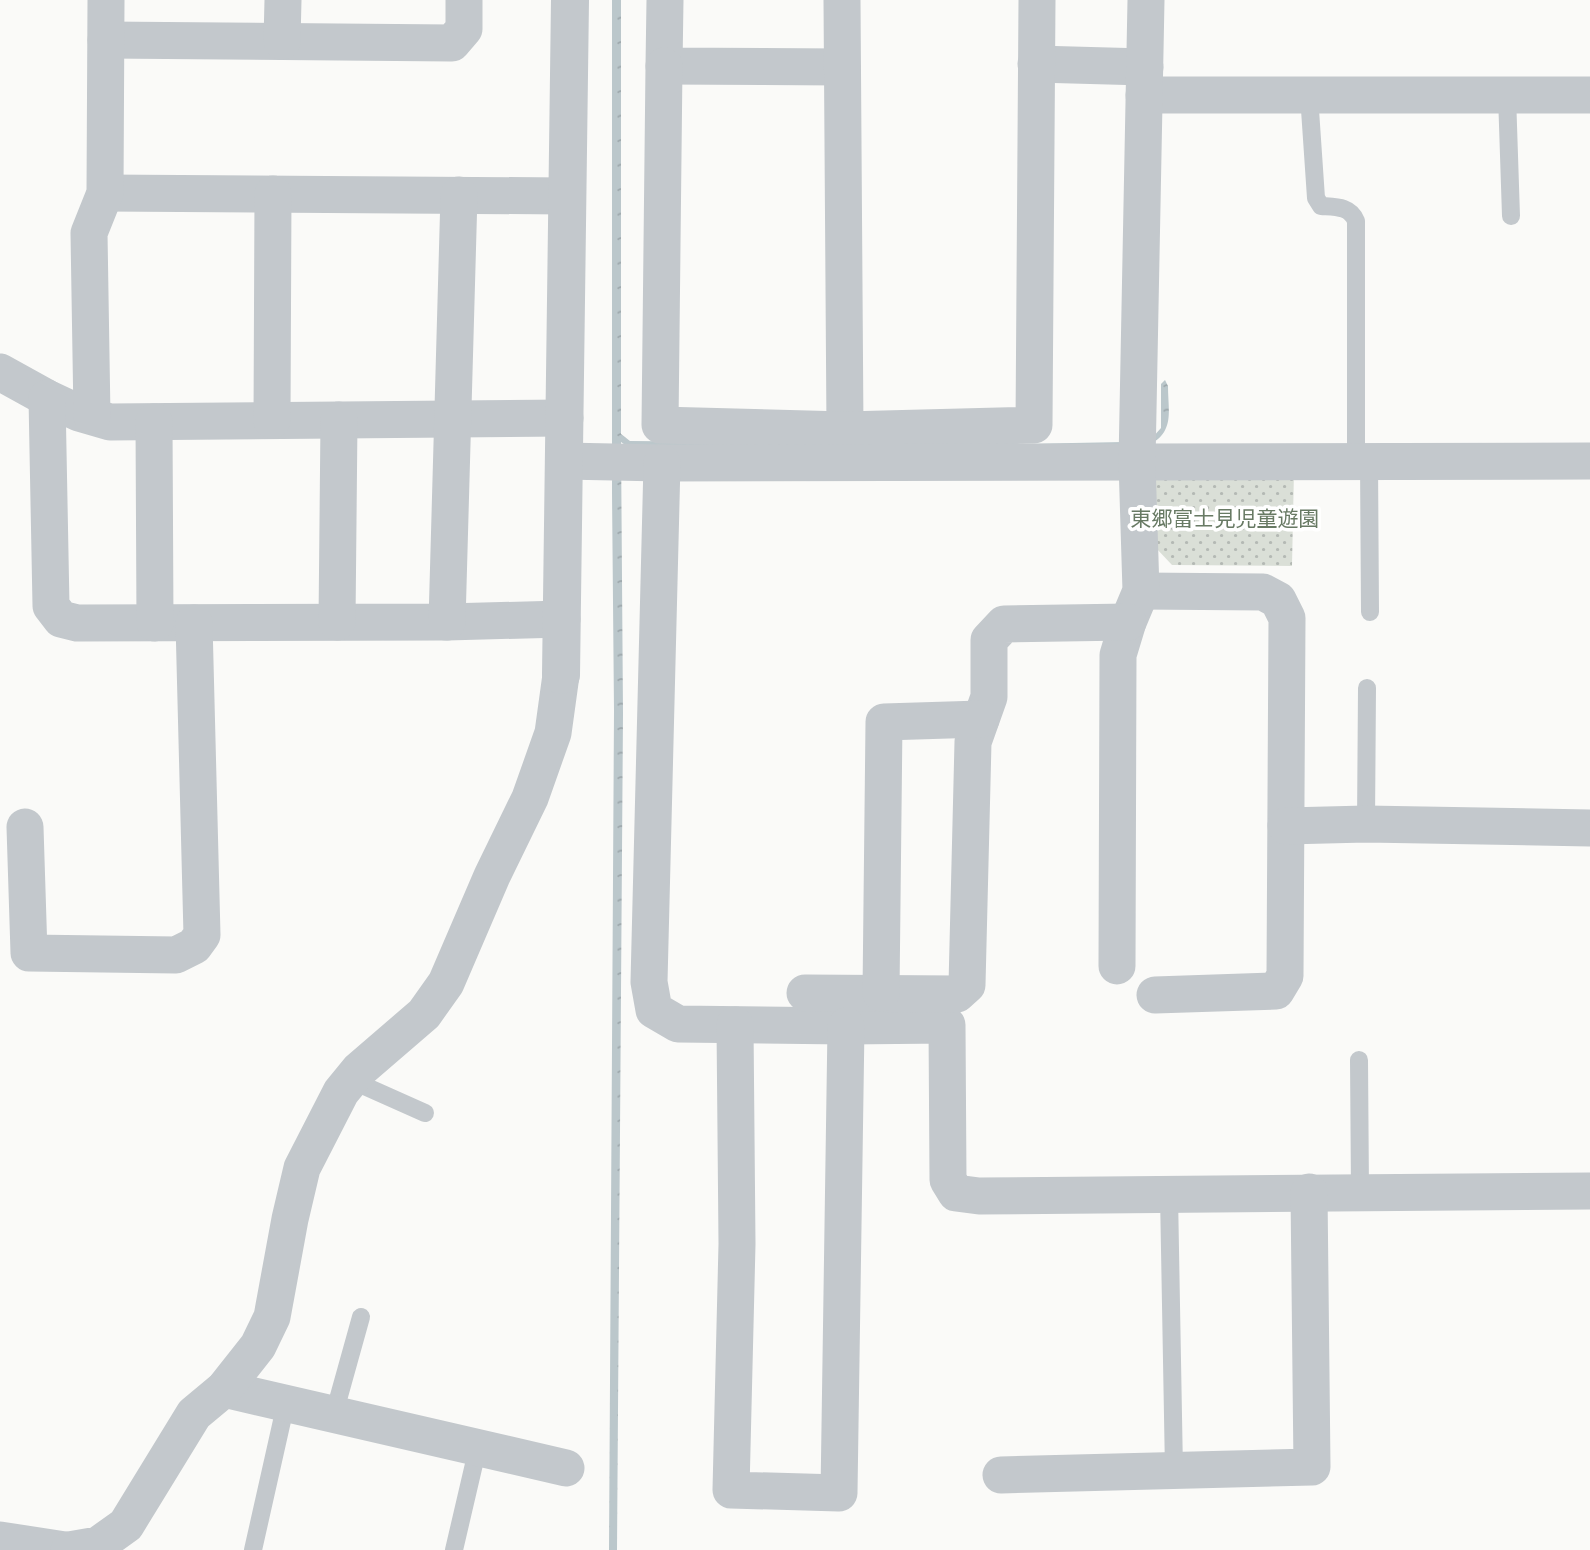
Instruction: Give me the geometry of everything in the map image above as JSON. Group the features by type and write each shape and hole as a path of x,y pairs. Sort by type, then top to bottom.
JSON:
{"street":[{"path":"92,416 89,233 105,193 106,0"},
{"path":"282,41 283,0"},
{"path":"106,40 452,43 464,29 464,0"},
{"path":"0,1540 67,1550 98,1545 126,1525 194,1414 224,1389 258,1346 272,1317 302,1168 341,1092 359,1070 424,1014 446,983 492,876 530,798 553,733 561,675 570,0"},
{"path":"665,0 660,425 845,430 1034,425 1037,0"},
{"path":"842,0 845,430"},
{"path":"1117,967 1118,655 1135,606 1146,0"},
{"path":"1036,64 1145,81 1309,95 1590,95"},
{"path":"664,66 842,67"},
{"path":"105,193 567,196"},
{"path":"272,420 273,194"},
{"path":"447,622 459,195"},
{"path":"0,372 47,398 110,422 565,418"},
{"path":"47,398 51,606 61,619 77,623 562,619"},
{"path":"337,622 339,420"},
{"path":"154,422 155,623"},
{"path":"564,461 1590,461"},
{"path":"662,463 649,982 653,1010 678,1024 947,1025 948,1180 956,1193 979,1196 1590,1191"},
{"path":"805,993 957,994 967,985 973,742 989,696 989,640 1004,624 1263,592 1278,600 1287,618 1285,976 1276,991 1155,995"},
{"path":"25,827 29,953 176,955 194,946 202,935 194,623"},
{"path":"881,993 884,722 981,719"},
{"path":"1286,826 1366,824 1590,828"},
{"path":"735,1024 737,1244 731,1490 839,1493 846,1026"},
{"path":"1001,1475 1312,1467 1309,1192"},
{"path":"224,1389 566,1468"}],"lane":[{"path":"1309,95 1316,198 1321,206 1343,208 1352,213 1356,221 1370,612"},
{"path":"1507,95 1511,216"},
{"path":"1366,824 1367,688"},
{"path":"1359,1060 1360,1192"},
{"path":"351,1080 425,1113"},
{"path":"1169,1194 1174,1471"},
{"path":"334,1414 361,1317"},
{"path":"253,1550 286,1403"},
{"path":"454,1550 478,1447"}],"green space":[{"name":"東郷富士見児童遊園","path":"1294,470 1292,566 1172,565 1156,548 1156,471"}],"water":[{"path":"612,0 621,0 621,434 630,441 1020,444 1124,442 1152,438 1161,428 1161,384 1165,380 1168,386 1169,412 1163,434 1149,445 628,447 621,442 623,714 617,1550 609,1550 614,711"}]}
